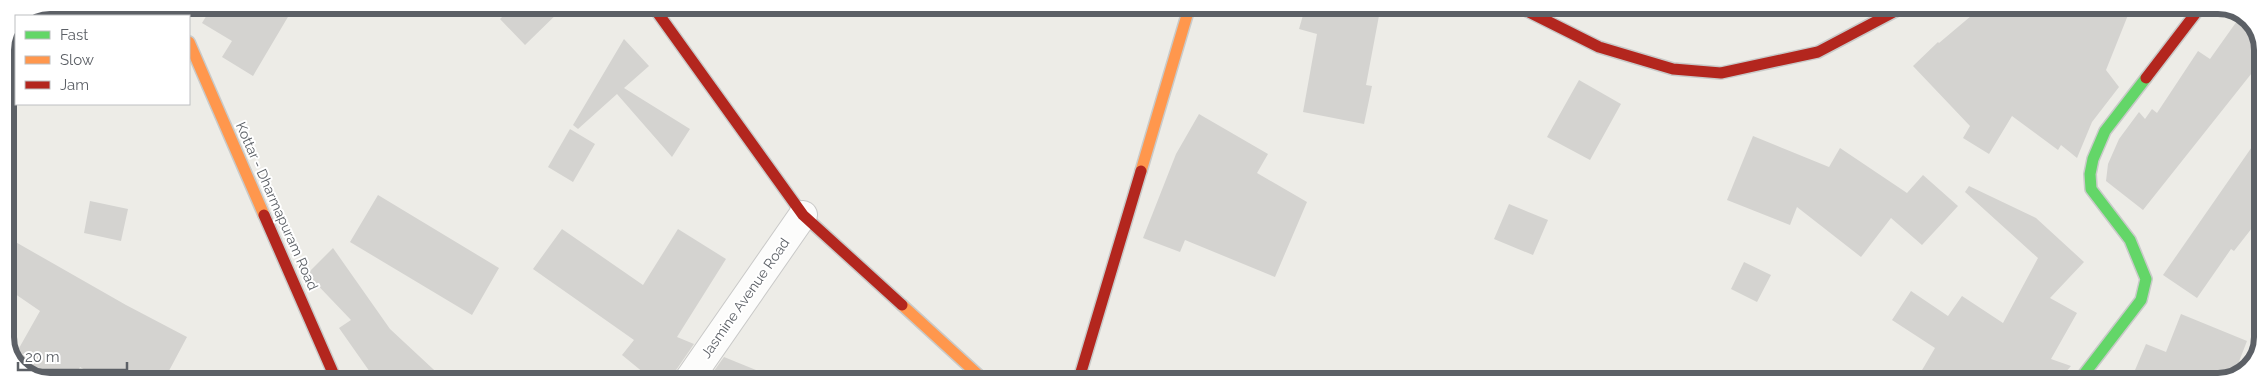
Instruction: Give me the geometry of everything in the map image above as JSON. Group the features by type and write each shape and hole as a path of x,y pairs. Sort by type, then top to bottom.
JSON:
{"street":[{"path":"658,14 803,215 976,373"},
{"path":"1081,373 1187,14"},
{"path":"1534,14 1599,46 1674,69 1721,73 1818,52 1890,14"},
{"path":"2085,373 2141,300 2146,279 2130,240 2091,189 2090,174 2095,152 2105,130 2195,14"},
{"name":"Kottar - Dharmapuram Road","path":"190,44 333,373"},
{"name":"Jasmine Avenue Road","path":"693,373 803,215"}],"building":[{"path":"208,14 290,14 253,76 222,57 232,41 202,23"},
{"path":"505,14 557,14 525,45 500,19"},
{"path":"1303,14 1379,14 1366,85 1372,86 1364,124 1303,112 1317,34 1299,29"},
{"path":"1973,14 2128,14 2106,70 2119,87 2092,122 2077,158 2061,145 2058,150 2012,116 1989,154 1963,138 1970,126 1913,66"},
{"path":"2238,20 2242,23 2252,36 2254,70 2143,210 2106,181 2108,164 2119,139 2139,112 2145,119 2152,109 2157,113 2198,51 2210,59"},
{"path":"624,39 649,66 624,88 690,129 672,157 617,94 578,129 573,125"},
{"path":"1579,80 1621,104 1590,160 1547,137"},
{"path":"1199,114 1268,154 1257,173 1307,202 1275,277 1185,240 1180,252 1143,238 1176,154"},
{"path":"570,129 595,144 573,182 548,167"},
{"path":"1753,136 1829,167 1840,148 1907,193 1923,175 1958,206 1922,245 1891,218 1861,257 1797,207 1790,225 1727,200"},
{"path":"2254,144 2254,225 2234,251 2231,249 2197,298 2163,275"},
{"path":"1969,186 2036,218 2084,262 2050,298 2077,313 2051,359 2071,366 2065,373 1920,373 1935,348 1892,320 1911,291 1948,316 1962,296 2003,323 2038,258 1965,192"},
{"path":"378,195 499,268 472,315 350,242"},
{"path":"90,201 128,209 121,241 84,233"},
{"path":"1509,204 1548,220 1533,255 1494,239"},
{"path":"562,229 643,285 678,229 726,259 677,337 694,344 674,373 644,373 622,355 634,340 533,269"},
{"path":"14,241 126,305 187,337 168,373 91,373 80,367 77,373 45,373 24,363 17,352 40,311 14,293"},
{"path":"333,248 390,329 437,373 371,373 339,328 351,320 307,274"},
{"path":"1744,262 1771,275 1757,302 1731,289"},
{"path":"2181,314 2247,341 2237,368 2225,373 2134,373 2146,344 2166,352"},
{"path":"724,357 763,373 712,373"}],"traffic: fast":[{"path":"2085,373 2141,300 2146,279 2130,240 2091,189 2090,174 2093,159 2105,131 2146,78"}],"traffic: slow":[{"path":"1141,171 1187,14"},
{"path":"190,44 264,215"},
{"path":"902,305 976,373"}],"traffic: jam":[{"path":"658,14 803,215 902,305"},
{"path":"1533,14 1599,47 1673,69 1721,73 1818,52 1890,14"},
{"path":"2146,78 2195,14"},
{"path":"1081,373 1141,171"},
{"path":"264,215 333,373"}]}
